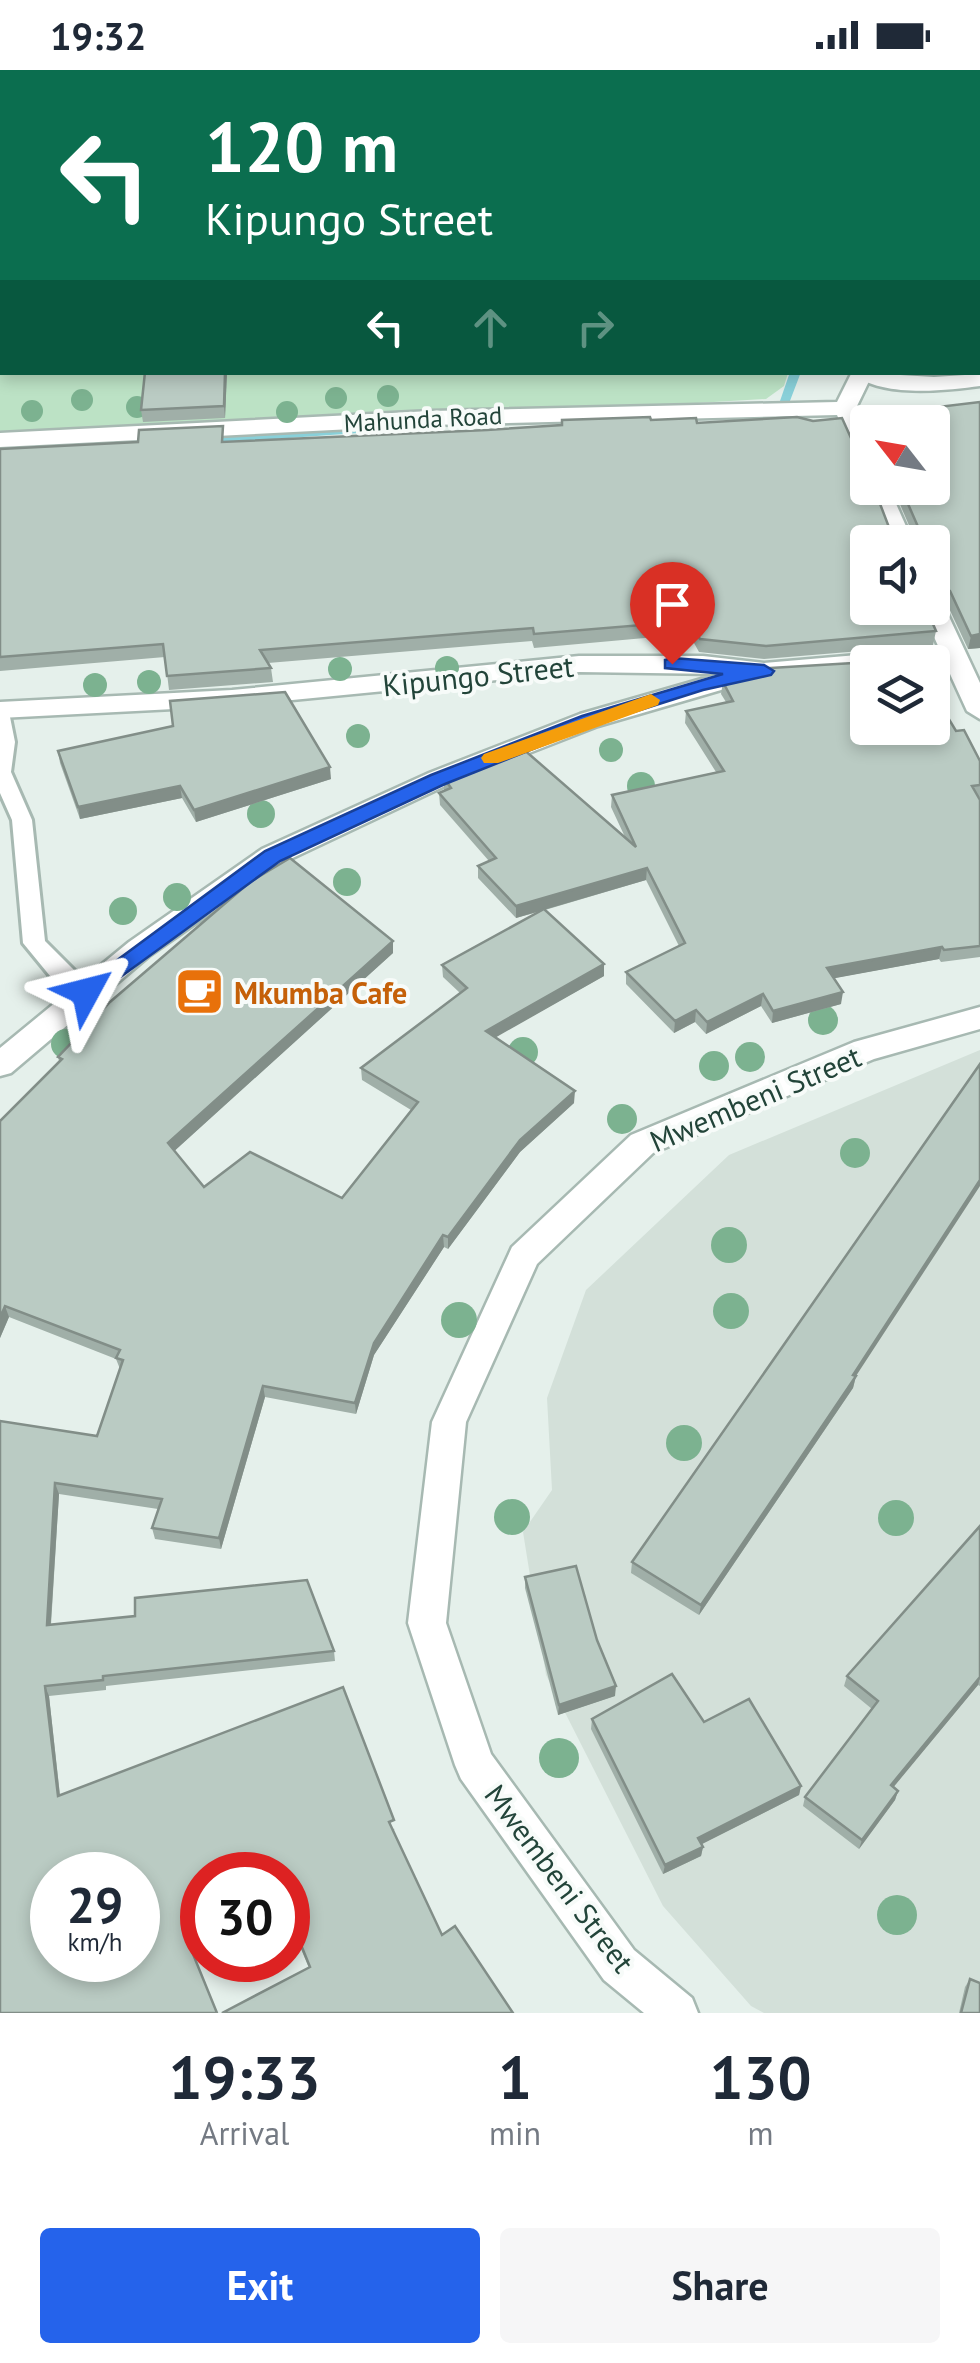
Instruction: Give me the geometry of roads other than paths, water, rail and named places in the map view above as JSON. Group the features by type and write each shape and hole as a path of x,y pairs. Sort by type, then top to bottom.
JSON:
{"street":[{"path":"850,418 846,408 860,375"},
{"path":"868,375 897,383 980,380"},
{"name":"Mahunda Road","path":"0,440 451,417 846,408"},
{"path":"941,625 980,711"},
{"name":"Kipungo Street","path":"0,714 232,698 579,664 703,664 764,671 955,654"},
{"path":"0,1065 86,992 272,856 438,779 589,720 698,685 764,671"},
{"name":"Mwembeni Street","path":"677,2013 619,1965 475,1765 427,1624 449,1422 524,1256 642,1144 865,1050 980,1018"}],"lane":[{"path":"0,714 5,742 0,772 22,820 34,943 63,976 86,992"}],"waterway":[{"path":"767,404 784,404 795,375"},
{"path":"204,441 465,423"}],"place":[{"name":"Mkumba Cafe","path":"199,992"}]}
